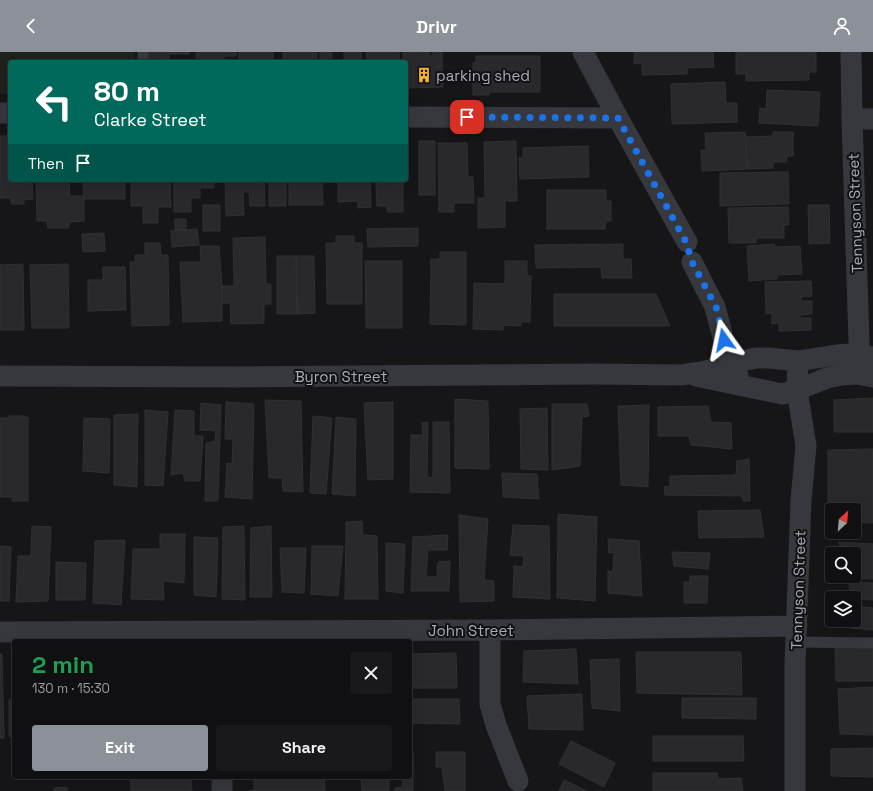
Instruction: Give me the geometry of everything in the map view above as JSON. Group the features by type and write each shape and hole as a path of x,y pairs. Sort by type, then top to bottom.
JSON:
{"street":[{"path":"583,52 686,242"},
{"name":"Tennyson Street","path":"852,52 852,119 866,366"},
{"path":"408,117 618,118"},
{"path":"852,119 873,119"},
{"path":"692,262 716,307 725,345 736,370 740,385"},
{"name":"Byron Street","path":"681,375 708,371 732,363 762,358 798,361 836,355 866,366"},
{"name":"Tennyson Street","path":"795,791 795,678 801,500 806,446 798,390 798,361"},
{"name":"Byron Street","path":"0,376 239,377 586,374 681,375 782,394 798,390 836,376 852,374 866,366"},
{"path":"490,630 490,704 496,725 518,781"},
{"name":"John Street","path":"0,632 219,636 490,630 797,634"},
{"path":"222,779 222,791"}],"lane":[{"path":"686,242 692,262"},
{"path":"797,634 873,643"}],"shaded area":[{"path":"0,52 134,52 134,60 8,60 8,94 0,94"}],"building":[{"path":"147,52 189,52 189,54 169,54 169,60 148,60"},
{"path":"196,52 236,52 236,56 224,56 224,60 196,60"},
{"path":"239,52 256,52 257,60 239,60"},
{"path":"256,52 273,52 273,60 257,60"},
{"path":"283,52 317,52 317,60 283,60"},
{"path":"320,52 332,52 332,60 320,60"},
{"path":"344,52 361,52 361,60 344,60"},
{"path":"366,52 399,52 400,60 367,60"},
{"name":"parking shed","path":"403,52 429,52 429,56 433,56 433,52 442,52 443,87 408,88 408,60 403,60"},
{"path":"634,52 713,52 714,67 687,68 687,74 642,75 642,63 634,64"},
{"path":"736,52 816,52 816,72 809,72 809,80 746,81 746,74 736,74"},
{"path":"476,56 540,56 540,92 489,92 489,95 473,95 473,63 476,63"},
{"path":"725,82 726,103 737,103 737,122 672,124 671,84"},
{"path":"767,90 820,92 818,126 759,123 760,108 766,109"},
{"path":"745,132 747,169 702,171 701,150 706,150 705,133"},
{"path":"773,132 793,132 793,156 787,156 786,162 773,162 773,168 747,169 746,137 773,136"},
{"path":"0,136 8,136 8,182 32,182 33,199 24,200 24,204 11,204 11,198 0,198"},
{"path":"419,141 435,141 435,195 419,195"},
{"path":"516,141 517,201 505,201 505,227 478,228 478,198 485,198 484,142"},
{"path":"438,143 467,143 468,177 473,177 474,203 454,203 454,212 439,212"},
{"path":"588,146 589,177 520,179 519,158 523,158 523,148"},
{"path":"788,172 789,204 720,206 720,173"},
{"path":"36,182 69,182 70,196 84,196 84,221 69,222 69,228 48,228 47,221 37,221"},
{"path":"83,182 125,182 125,199 84,199"},
{"path":"131,182 170,182 171,207 158,207 158,223 143,223 143,206 131,206"},
{"path":"174,182 214,182 214,188 200,188 200,198 191,198 191,212 174,212"},
{"path":"225,182 264,182 265,206 250,206 249,192 243,192 244,215 226,216"},
{"path":"269,182 286,182 286,206 269,206"},
{"path":"289,182 322,182 323,205 289,205"},
{"path":"338,182 370,182 371,207 358,208 358,201 338,202"},
{"path":"376,182 403,182 403,212 387,212 387,206 377,206"},
{"path":"547,190 606,190 606,201 611,201 611,221 606,221 605,229 547,229"},
{"path":"203,205 220,205 220,231 203,231"},
{"path":"808,205 829,205 830,243 809,244"},
{"path":"788,207 789,225 784,225 784,238 756,238 756,243 729,243 728,208"},
{"path":"175,219 186,219 186,230 175,230"},
{"path":"418,228 418,246 368,247 367,229"},
{"path":"197,229 199,245 172,247 171,231"},
{"path":"104,233 105,251 83,252 82,234"},
{"path":"336,236 354,236 354,243 362,243 362,304 327,304 326,243 336,243"},
{"path":"265,237 266,284 271,284 271,304 264,304 264,323 231,324 230,303 222,303 222,286 234,286 233,238"},
{"path":"145,243 160,243 161,255 168,255 169,325 132,326 130,262 135,262 135,255 145,255"},
{"path":"623,244 623,259 631,259 632,278 602,278 601,267 536,268 535,245"},
{"path":"774,244 775,247 800,246 802,274 777,275 777,279 749,281 747,246"},
{"path":"200,246 219,246 222,286 222,321 183,322 180,262 201,262"},
{"path":"440,252 466,252 466,325 430,324 431,259 440,259"},
{"path":"277,256 296,256 297,314 277,314"},
{"path":"296,256 314,256 315,313 297,314"},
{"path":"365,261 402,261 402,328 366,328"},
{"path":"505,261 527,261 527,275 531,276 530,322 521,322 521,326 503,325 503,330 473,329 474,283 505,284"},
{"path":"23,264 24,330 0,330 0,265"},
{"path":"68,264 69,328 32,328 30,265"},
{"path":"103,267 125,267 126,310 88,311 88,280 103,280"},
{"path":"811,281 812,296 801,297 801,301 812,301 812,314 800,315 800,318 811,318 811,330 779,331 779,323 772,324 772,313 766,314 765,282"},
{"path":"554,294 656,294 670,326 554,326"},
{"path":"873,398 873,432 834,432 834,400"},
{"path":"455,399 488,401 489,469 455,468"},
{"path":"265,400 301,401 303,492 283,491 282,478 269,478"},
{"path":"226,402 254,404 252,499 225,497 227,463 232,464 233,439 225,439"},
{"path":"393,402 393,479 368,480 364,403"},
{"path":"201,403 221,405 218,501 205,501 206,443 215,441 216,431 200,430"},
{"path":"552,404 587,404 589,416 582,417 580,466 552,470"},
{"path":"649,405 648,487 621,485 618,406"},
{"path":"708,406 711,422 731,423 732,449 691,445 689,436 658,436 658,407"},
{"path":"547,408 548,470 521,469 520,409"},
{"path":"145,410 168,412 163,486 145,485"},
{"path":"175,410 194,411 194,436 203,436 200,481 185,481 183,473 171,475"},
{"path":"138,414 137,487 114,485 114,415"},
{"path":"9,416 28,417 28,501 12,501 12,497 0,497 0,418 9,418"},
{"path":"313,416 332,418 326,494 310,493"},
{"path":"336,417 356,419 355,496 332,494"},
{"path":"84,418 110,419 109,473 83,471"},
{"path":"428,422 427,477 433,478 433,422 449,422 450,493 410,492 411,435 423,435 422,423"},
{"path":"873,449 873,523 861,522 861,503 828,503 828,450"},
{"path":"749,459 750,501 743,501 742,496 665,495 664,487 670,486 670,476 736,475 737,461"},
{"path":"502,473 537,474 539,499 503,497"},
{"path":"760,510 764,537 699,538 698,511"},
{"path":"558,514 597,517 595,601 557,598"},
{"path":"459,515 488,519 484,580 494,581 494,601 460,602"},
{"path":"362,521 363,535 377,536 378,599 345,599 346,522"},
{"path":"513,525 549,526 550,599 513,597 514,566 523,567 524,556 510,555"},
{"path":"32,526 51,527 48,601 16,602 18,556 31,556"},
{"path":"244,526 245,600 222,599 223,527"},
{"path":"271,526 272,597 250,597 251,528"},
{"path":"160,534 185,534 184,583 163,581 164,600 131,599 133,549 160,549"},
{"path":"448,535 447,550 428,550 426,577 437,577 438,562 450,561 449,591 411,591 413,537"},
{"path":"194,537 218,538 216,597 194,595"},
{"path":"608,539 639,541 642,596 608,593 608,571 613,572 614,552 609,553"},
{"path":"125,540 121,605 93,603 95,541"},
{"path":"839,542 873,544 873,579 861,578 861,547 839,547"},
{"path":"386,543 405,544 403,593 386,591"},
{"path":"0,546 11,547 9,601 0,601"},
{"path":"312,546 343,546 338,596 311,594"},
{"path":"280,548 306,548 304,593 282,592"},
{"path":"672,552 710,553 708,569 674,566"},
{"path":"56,562 86,563 85,600 56,600"},
{"path":"690,576 708,576 707,603 684,603 684,582 690,582"},
{"path":"849,583 873,583 873,600 861,599 861,591 850,591"},
{"path":"861,607 873,608 873,630 850,628 861,627"},
{"path":"835,646 873,646 873,681 836,681"},
{"path":"576,649 578,684 523,682 524,651"},
{"path":"636,652 741,652 742,695 637,693"},
{"path":"456,653 457,688 412,688 412,654"},
{"path":"0,654 2,654 4,738 0,738"},
{"path":"619,659 620,711 592,708 590,660"},
{"path":"873,687 873,735 840,734 838,689"},
{"path":"582,694 583,730 529,729 527,696"},
{"path":"682,698 756,698 756,719 682,718"},
{"path":"12,699 12,737 9,736 9,700"},
{"path":"412,699 459,699 460,724 412,723"},
{"path":"653,736 743,736 744,761 653,761"},
{"path":"571,741 615,763 604,787 559,764"},
{"path":"873,748 873,777 831,776 831,749"},
{"path":"436,752 465,752 465,791 445,791 442,767 436,767"},
{"path":"413,753 413,791 395,791 395,788 402,787 403,779 412,779"},
{"path":"653,773 717,773 718,779 741,778 743,791 653,791"},
{"path":"130,779 191,779 192,791 131,791"},
{"path":"254,779 324,779 325,791 249,791 254,790"},
{"path":"361,779 389,779 389,791 362,791"},
{"path":"564,780 587,791 559,791"},
{"path":"67,787 67,791 54,791 54,788"}],"place":[{"name":"parking shed","path":"424,75"}],"route":[{"path":"467,117 618,118 686,242 692,262 716,307 724,340"}]}
